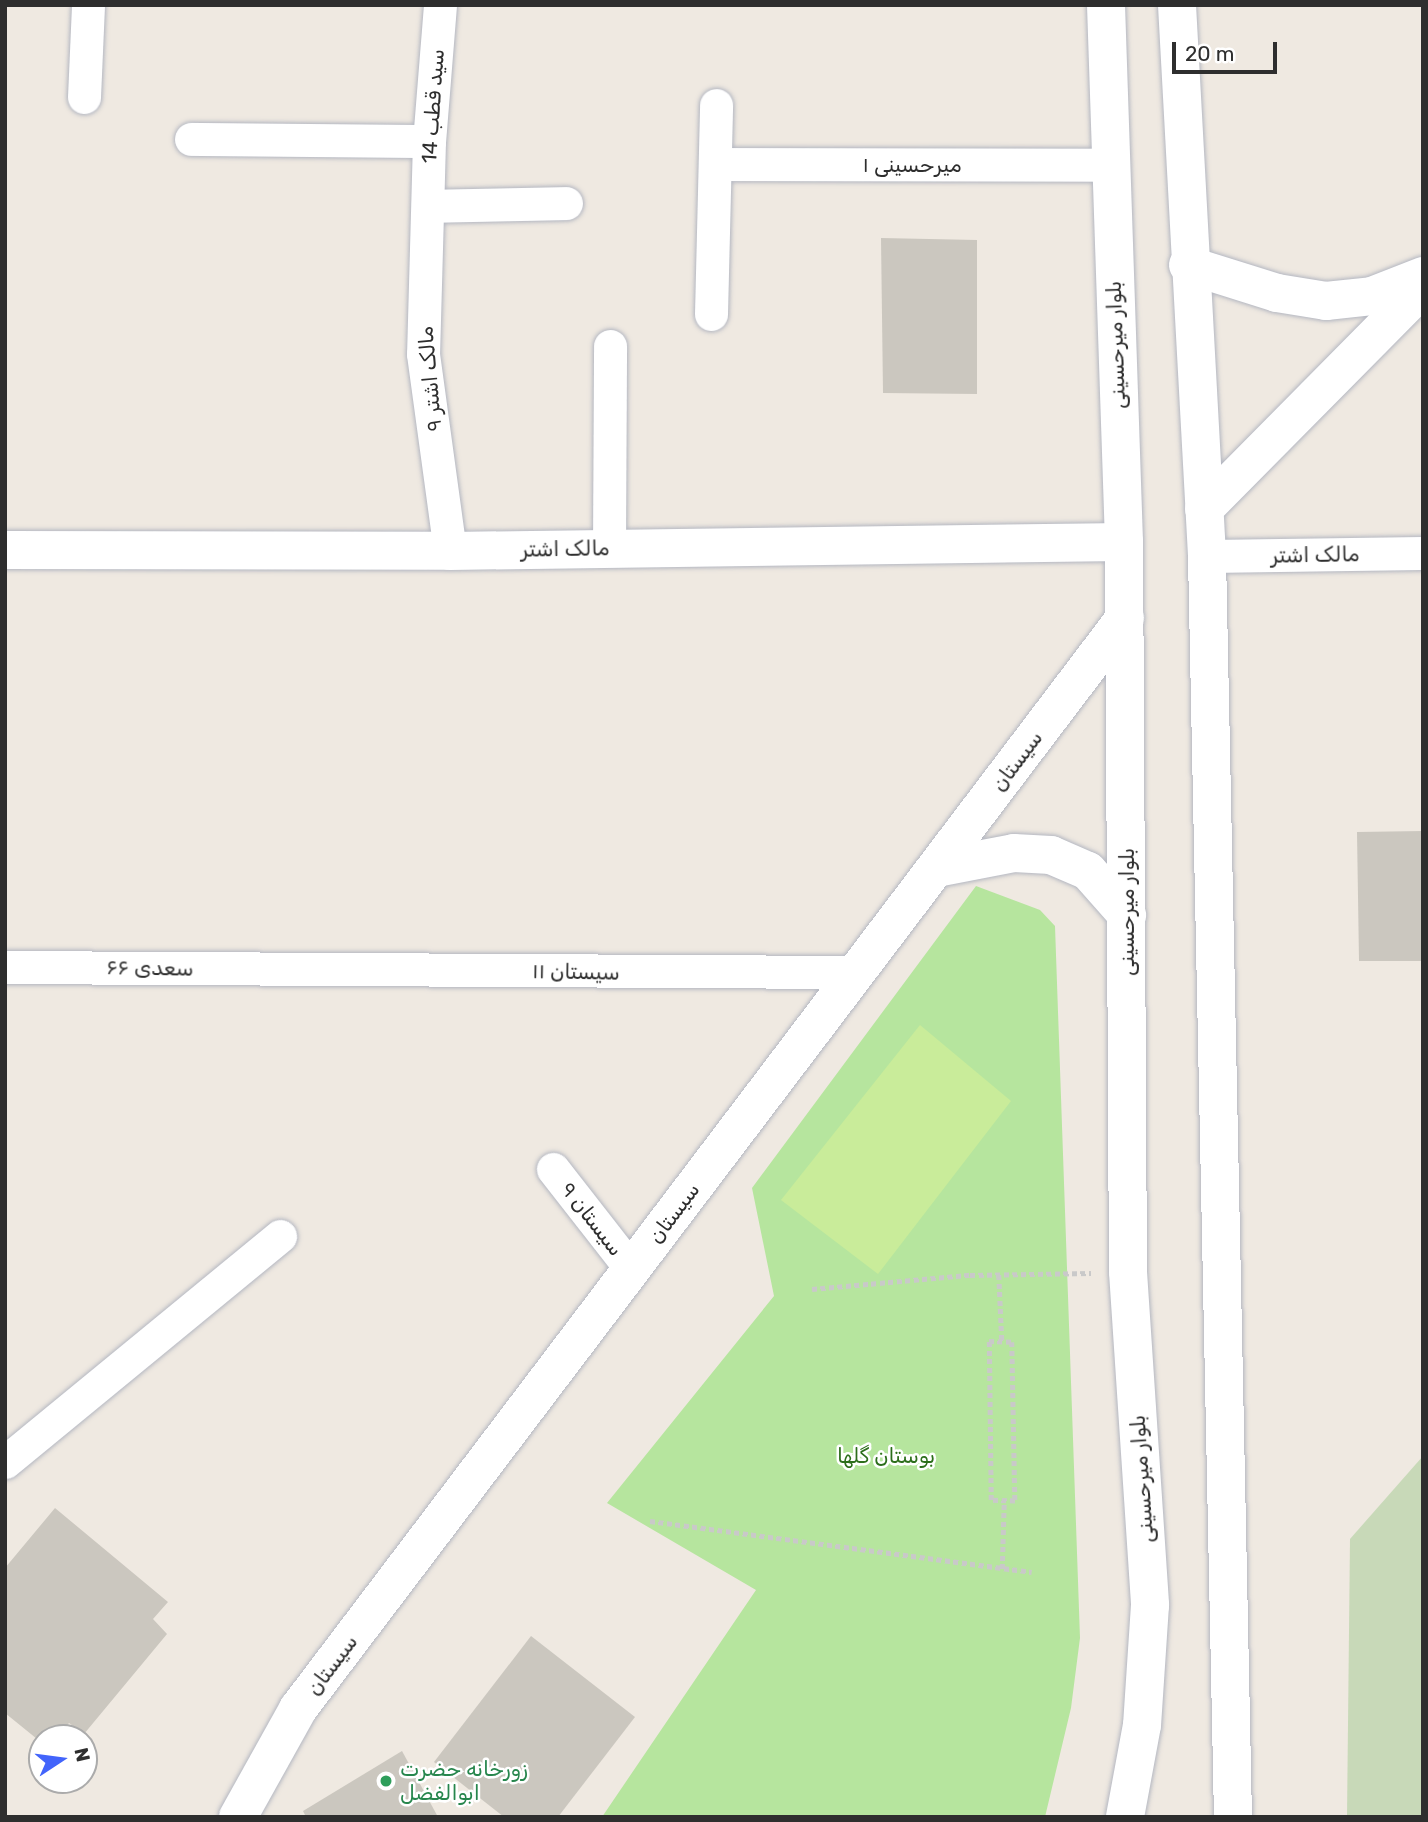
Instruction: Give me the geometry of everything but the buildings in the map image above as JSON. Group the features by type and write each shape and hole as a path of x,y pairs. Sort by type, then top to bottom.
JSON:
{"main road":[{"name":"بلوار میرحسینی","path":"1106,5 1108,165 1124,542 1129,1272 1150,1605 1142,1726 1125,1817"},
{"path":"1177,5 1188,265 1207,556 1233,1817"},
{"path":"1188,265 1277,293 1326,301 1372,296 1423,276"},
{"path":"1204,509 1423,288"},
{"name":"مالک اشتر","path":"5,550 450,551 1124,542"},
{"name":"سیستان","path":"238,1817 299,1709 1125,618"},
{"path":"936,868 1014,853 1051,855 1088,871 1127,915"}],"street":[{"path":"84,97 88,5"},
{"name":"سید قطب 14","path":"428,206 429,141 440,5"},
{"path":"711,314 716,105"},
{"path":"191,139 429,141"},
{"name":"میرحسینی ۱","path":"716,164 1108,165"},
{"path":"428,206 566,203"},
{"name":"مالک اشتر ۹","path":"428,206 423,354 450,551"},
{"path":"609,549 610,346"},
{"name":"مالک اشتر","path":"1207,556 1423,553"},
{"name":"سعدی ۶۶","path":"5,967 295,970"},
{"name":"سیستان ۱۱","path":"295,970 857,971"},
{"name":"سیستان ۹","path":"553,1169 631,1269"},
{"path":"5,1462 280,1236"}],"path":[{"path":"812,1289 999,1275 1129,1272"},
{"path":"999,1275 1002,1342"},
{"path":"989,1341 1002,1342 1012,1342 1015,1501 991,1500 989,1341"},
{"path":"1002,1569 1004,1500"},
{"path":"650,1521 1032,1572"}],"green space":[{"name":"بوستان گلها","path":"976,886 1040,910 1055,926 1080,1638 1071,1708 1045,1817 602,1817 756,1590 607,1503 774,1296 752,1188"},
{"path":"920,1025 1011,1101 878,1274 781,1200"},
{"path":"1423,1456 1423,1817 1347,1817 1350,1539"}],"place":[{"name":"زورخانه حضرت ابوالفضل","path":"386,1781"}]}
